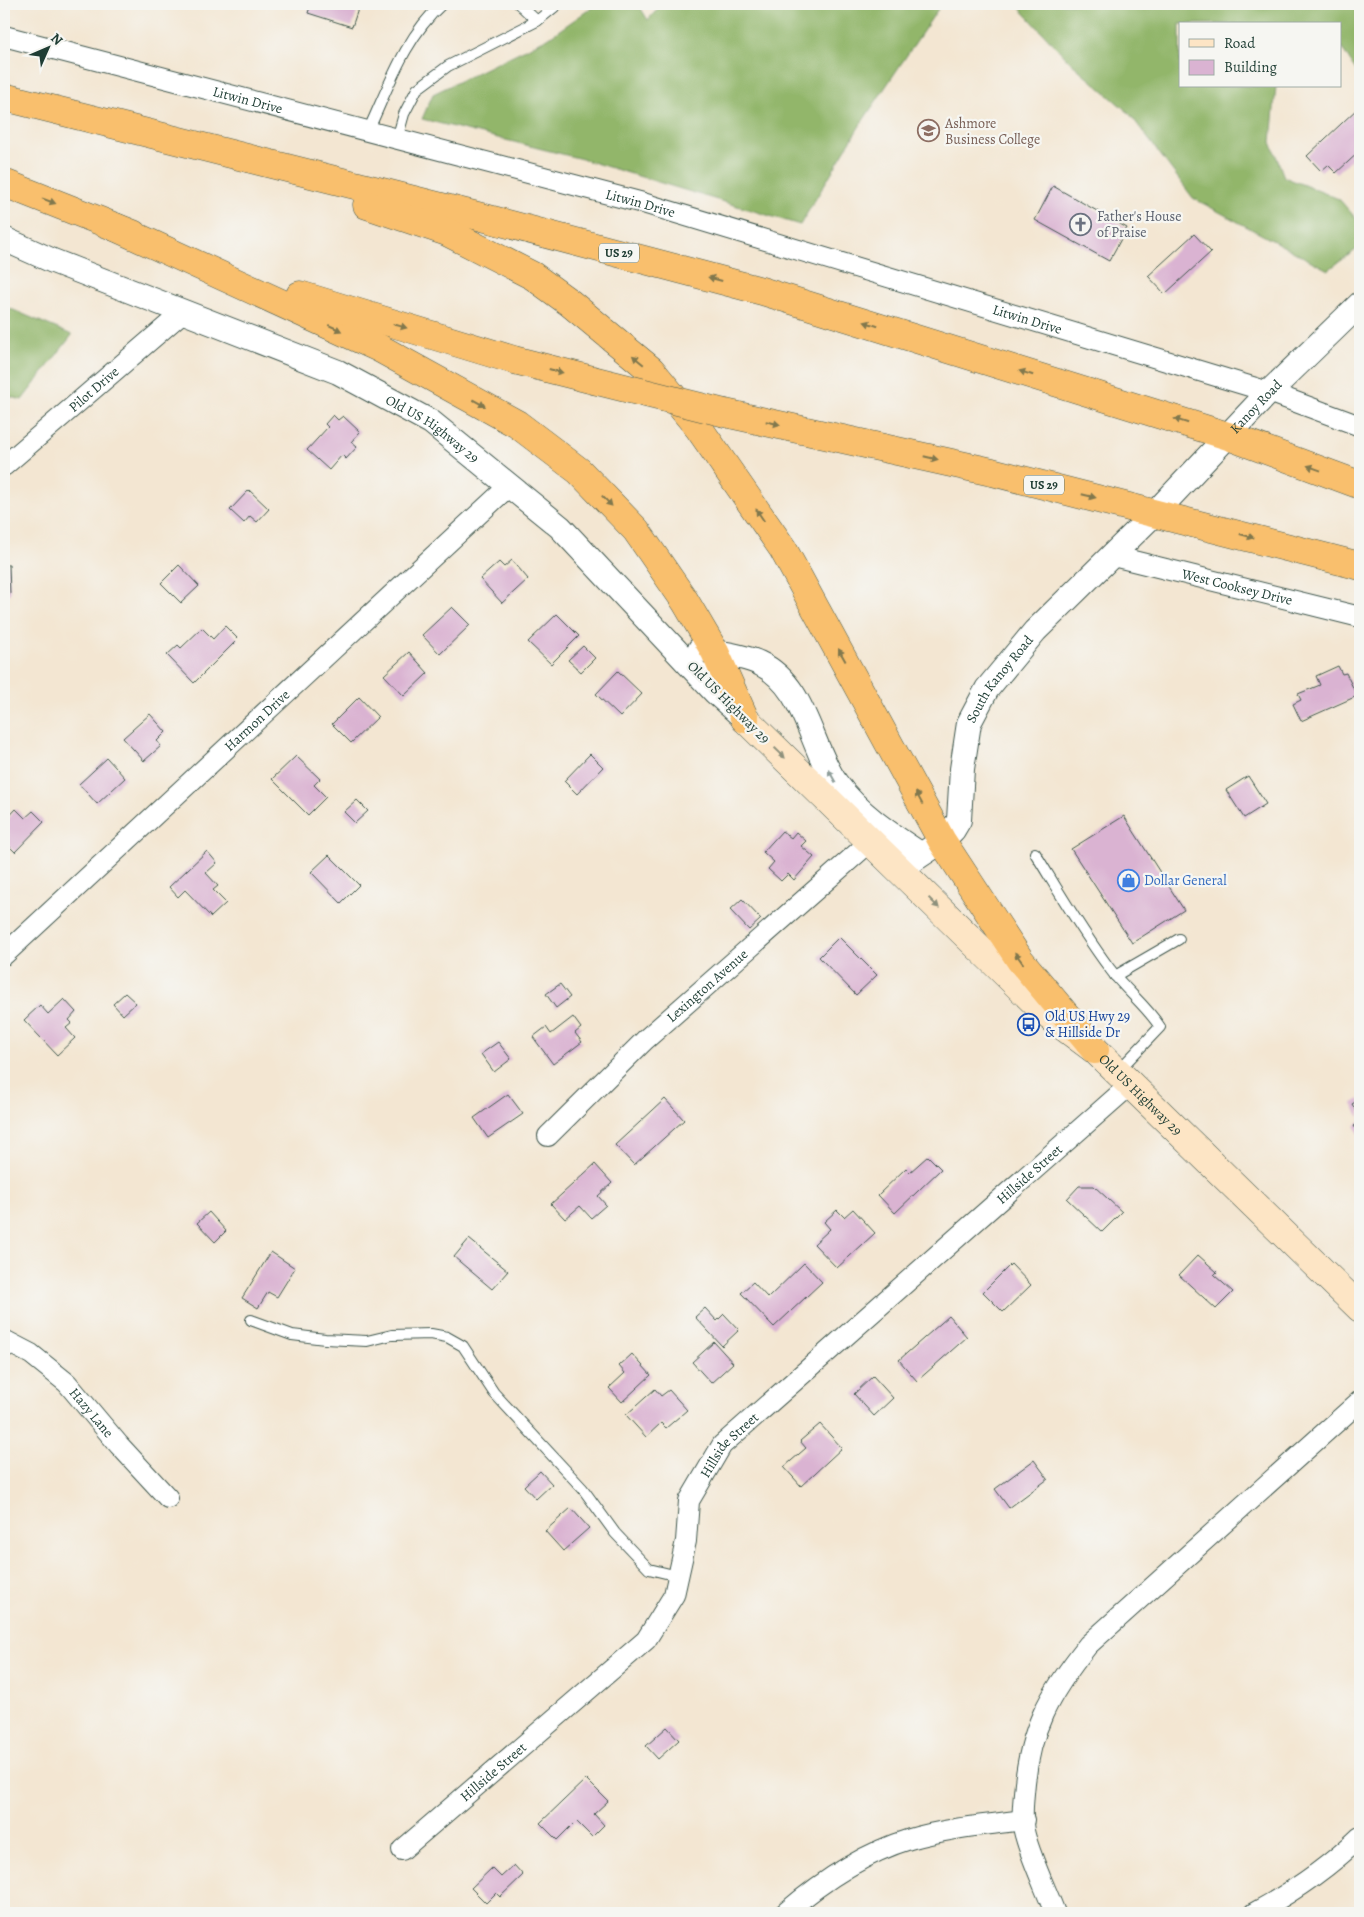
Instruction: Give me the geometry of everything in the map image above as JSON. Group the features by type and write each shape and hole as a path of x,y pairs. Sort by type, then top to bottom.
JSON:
{"highway":[{"name":"US 29","path":"4,97 474,215 762,291 1228,436 1360,485"},
{"path":"150,134 447,232 532,276 570,303 651,370 698,427 783,549 920,855 1020,960 1095,1050"},
{"name":"US 29","path":"4,183 225,270 359,314 593,380 725,412 992,472 1360,566"},
{"path":"115,227 380,348 517,424 579,471 636,530 685,601 716,652 745,719"}],"main road":[{"name":"Old US Highway 29","path":"745,719 871,841 920,855 1048,1015 1095,1050 1360,1308"}],"street":[{"name":"Litwin Drive","path":"4,36 643,203 1269,392 1360,426"},
{"name":"Old US Highway 29","path":"4,239 183,312 338,372 431,422 560,527 668,639 715,692 745,719"},
{"name":"Kanoy Road","path":"1155,513 1269,392 1360,304"},
{"name":"Pilot Drive","path":"4,466 183,312"},
{"name":"Harmon Drive","path":"4,955 510,485"},
{"name":"South Kanoy Road","path":"920,855 953,830 959,820 962,769 969,723 986,688 1035,631 1155,513"},
{"name":"West Cooksey Drive","path":"1112,556 1360,617"},
{"path":"668,639 759,663 783,682 797,701 835,782 853,804 874,824 920,855"},
{"name":"Lexington Avenue","path":"548,1136 646,1040 871,841"},
{"name":"Hillside Street","path":"402,1850 646,1640 674,1596 686,1541 689,1500 722,1445 1124,1079"},
{"name":"Hazy Lane","path":"4,1340 31,1354 67,1383 119,1445 168,1498"},
{"path":"1055,1913 1024,1833 1024,1820 1026,1764 1042,1712 1062,1678 1088,1645 1360,1401"},
{"path":"785,1913 807,1894 856,1862 909,1839 952,1829 1024,1820"},
{"path":"1254,1913 1292,1893 1337,1859 1360,1837"}],"lane":[{"path":"368,131 405,51 420,26 442,4"},
{"path":"519,4 538,21"},
{"path":"397,139 404,114 417,89 448,66 538,21 558,4"},
{"path":"1035,853 1091,945 1115,976 1150,1011 1160,1027 1124,1079"},
{"path":"1115,976 1179,939"},
{"path":"251,1320 292,1335 367,1341 392,1335 431,1334 447,1337 463,1346 494,1393 583,1489 615,1533 649,1568 678,1576"}],"green space":[{"path":"597,4 638,4 648,20 662,4 932,4 938,9 862,122 800,225 582,159 422,119 433,94 548,38"},
{"path":"1016,4 1360,4 1360,77 1342,48 1342,22 1179,22 1179,88 1276,88 1271,142 1284,177 1339,199 1360,223 1360,247 1328,270 1193,198 1129,113 1071,63"},
{"path":"4,306 72,335 22,400 4,395"}],"building":[{"path":"311,4 352,4 359,6 352,27 308,13"},
{"path":"1359,107 1360,151 1336,173 1328,165 1321,171 1307,156"},
{"name":"Father's House of Praise","path":"1053,186 1127,228 1109,261 1035,220"},
{"path":"1194,234 1211,252 1165,294 1148,276"},
{"path":"333,415 338,420 343,416 360,432 351,442 357,447 346,459 342,455 329,470 307,450 328,427 325,424"},
{"path":"249,490 269,509 257,522 250,516 244,523 230,510"},
{"path":"512,560 528,579 502,603 480,579 499,562 504,567"},
{"path":"4,565 9,565 10,594 4,594"},
{"path":"179,565 199,586 181,603 161,583"},
{"path":"452,607 470,625 440,654 422,635"},
{"path":"557,614 579,636 551,664 528,642"},
{"path":"225,626 238,639 194,683 167,655 178,645 181,648 202,628 213,639"},
{"path":"583,646 595,658 581,672 568,660"},
{"path":"409,652 428,673 404,696 384,675"},
{"path":"1338,666 1342,674 1346,673 1357,696 1301,721 1293,704 1301,700 1298,694 1320,685 1316,676"},
{"path":"618,671 642,694 620,717 596,694"},
{"path":"359,697 378,717 351,743 332,724"},
{"path":"150,714 166,732 157,741 161,746 144,761 123,738"},
{"path":"590,754 603,767 577,794 564,781"},
{"path":"296,756 320,779 314,785 326,797 308,815 272,779"},
{"path":"107,758 125,778 97,804 79,784"},
{"path":"1248,776 1266,804 1244,818 1226,790"},
{"path":"357,800 368,811 355,823 344,812"},
{"path":"16,809 25,818 33,811 44,822 15,852 4,841 9,835 4,830 4,822"},
{"name":"Dollar General","path":"1124,816 1184,910 1132,943 1071,849"},
{"path":"782,831 791,838 796,832 806,841 801,846 814,857 794,880 788,874 781,881 768,869 774,862 763,852"},
{"path":"207,851 217,863 206,873 218,886 213,890 226,903 211,917 185,890 178,897 169,887"},
{"path":"329,855 359,885 341,903 311,872"},
{"path":"742,899 761,919 749,930 730,910"},
{"path":"839,937 877,975 856,995 819,957"},
{"path":"560,984 570,997 556,1008 546,994"},
{"path":"125,993 136,1003 123,1015 113,1004"},
{"path":"64,999 76,1012 69,1020 72,1023 66,1028 75,1038 57,1055 24,1020 40,1005 48,1014"},
{"path":"573,1017 581,1028 575,1033 582,1042 553,1064 533,1037 546,1027 551,1034"},
{"path":"498,1042 511,1059 494,1072 481,1054"},
{"path":"508,1094 523,1114 488,1138 474,1118"},
{"path":"665,1099 684,1120 634,1165 615,1145"},
{"path":"1360,1099 1360,1117 1352,1104"},
{"path":"1360,1122 1360,1135 1354,1126"},
{"path":"928,1156 941,1169 895,1213 878,1195 906,1168 910,1172"},
{"path":"595,1164 612,1183 598,1196 606,1205 591,1218 580,1206 565,1219 551,1204"},
{"path":"1079,1186 1094,1186 1122,1212 1102,1232 1067,1199"},
{"path":"853,1209 875,1233 837,1268 814,1244 830,1229 824,1222 837,1210 844,1217"},
{"path":"209,1212 226,1231 215,1242 197,1223"},
{"path":"469,1239 508,1271 492,1289 454,1257"},
{"path":"271,1252 295,1268 277,1297 268,1292 258,1308 242,1298"},
{"path":"1198,1255 1217,1272 1214,1275 1233,1292 1216,1309 1179,1275"},
{"path":"804,1263 822,1282 774,1327 741,1293 753,1282 768,1298"},
{"path":"1011,1264 1031,1285 1003,1312 983,1292"},
{"path":"705,1308 717,1321 724,1314 739,1330 722,1346 695,1317"},
{"path":"949,1316 967,1337 917,1381 899,1360"},
{"path":"714,1342 733,1363 711,1383 692,1362"},
{"path":"632,1354 651,1375 622,1402 609,1388 625,1373 619,1366"},
{"path":"873,1376 893,1398 874,1416 854,1394"},
{"path":"655,1389 661,1396 669,1390 687,1410 666,1428 661,1423 646,1437 626,1415"},
{"path":"820,1424 842,1448 801,1486 784,1467 806,1448 800,1441"},
{"path":"1034,1460 1048,1479 1009,1508 995,1489"},
{"path":"540,1471 552,1484 536,1499 524,1486"},
{"path":"571,1508 589,1528 563,1551 545,1531"},
{"path":"667,1727 679,1740 658,1759 646,1746"},
{"path":"586,1779 608,1801 594,1814 604,1825 592,1837 576,1821 557,1840 540,1823"},
{"path":"514,1865 523,1875 500,1897 496,1893 486,1903 471,1888 492,1868 501,1877"}],"place":[{"name":"Ashmore Business College","path":"929,131"},
{"name":"Father's House of Praise","path":"1081,224"},
{"name":"Dollar General","path":"1128,880"},
{"name":"Old US Hwy 29 & Hillside Dr","path":"1029,1024"}]}
